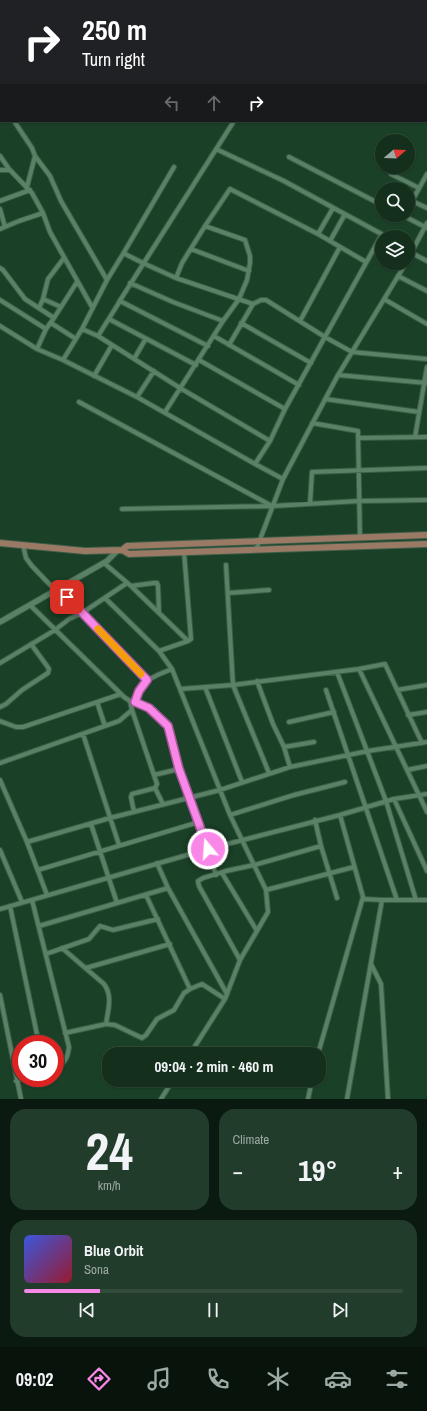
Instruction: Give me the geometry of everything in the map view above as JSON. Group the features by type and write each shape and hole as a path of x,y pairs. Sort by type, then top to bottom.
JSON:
{"main road":[{"path":"0,543 85,551 120,550 128,546 427,535"},
{"path":"120,550 129,554 427,544"}],"street":[{"path":"15,122 32,148 35,156 50,176 61,201 107,280"},
{"path":"98,336 142,264 233,122"},
{"path":"216,149 284,181 375,230"},
{"path":"0,156 9,169 29,188 43,214 50,232 92,307"},
{"path":"29,188 35,156"},
{"path":"289,157 375,201"},
{"path":"63,360 82,329 107,280 174,166"},
{"path":"0,170 9,169"},
{"path":"391,174 419,188"},
{"path":"427,174 412,201 427,208"},
{"path":"0,200 29,188"},
{"path":"176,278 182,263 230,189 318,234 366,262"},
{"path":"318,234 333,208"},
{"path":"0,209 5,227"},
{"path":"0,229 19,221 43,214"},
{"path":"330,241 345,214"},
{"path":"415,221 426,226 415,244"},
{"path":"165,412 196,366 223,321 239,299 249,271 250,256 245,240 205,226"},
{"path":"255,464 270,441 285,409 375,246"},
{"path":"300,321 340,247"},
{"path":"191,249 249,271"},
{"path":"123,254 142,264 176,278 253,304"},
{"path":"415,255 427,261"},
{"path":"39,308 48,279 64,258"},
{"path":"0,268 4,270 25,299 54,318"},
{"path":"256,550 283,479 312,423 338,375 402,270"},
{"path":"398,276 427,291"},
{"path":"36,349 46,329 77,282"},
{"path":"130,283 173,302 223,321"},
{"path":"43,299 61,307"},
{"path":"229,345 253,304 263,299 352,352 427,359"},
{"path":"384,299 427,324"},
{"path":"0,300 46,329"},
{"path":"119,302 120,301 208,346"},
{"path":"109,319 196,366"},
{"path":"51,323 76,339"},
{"path":"242,323 311,363"},
{"path":"0,326 36,349 63,360 165,412 283,479"},
{"path":"82,329 98,336 180,388 270,441"},
{"path":"214,336 299,385"},
{"path":"134,359 146,340"},
{"path":"94,376 112,345"},
{"path":"199,360 285,409"},
{"path":"415,437 426,383 427,367"},
{"path":"136,397 154,371"},
{"path":"338,375 426,383"},
{"path":"325,399 419,412"},
{"path":"80,402 272,506"},
{"path":"312,423 358,431 360,538"},
{"path":"358,438 427,436"},
{"path":"310,504 312,472 427,468"},
{"path":"122,509 272,506 359,501 427,500"},
{"path":"23,545 26,558 32,566 82,613 147,680"},
{"path":"0,622 109,560 120,550"},
{"path":"159,651 188,641 191,637 184,552"},
{"path":"104,563 131,586 188,641"},
{"path":"226,566 233,685 269,773"},
{"path":"131,586 154,582 157,583 159,613"},
{"path":"0,663 55,630 69,619 82,613 127,583"},
{"path":"228,593 269,590"},
{"path":"105,598 159,651 172,669 230,815 266,890 268,912 240,960 225,999 194,1047"},
{"path":"30,605 121,694 133,702 149,708 168,726 179,769 199,822 216,875"},
{"path":"0,707 48,673 49,669 31,644"},
{"path":"27,842 110,818 220,790 290,767 395,746 425,743 408,715 385,664 359,669 233,685 180,689"},
{"path":"163,804 155,788 157,784 132,710 133,702 147,680 172,669"},
{"path":"359,669 427,812"},
{"path":"337,672 386,801 416,900"},
{"path":"257,681 273,724 284,747 290,767"},
{"path":"397,690 427,685"},
{"path":"205,687 242,782"},
{"path":"326,690 397,900"},
{"path":"0,720 16,727 23,727 121,694"},
{"path":"97,702 106,726"},
{"path":"0,763 119,721 132,710"},
{"path":"289,722 334,712"},
{"path":"408,715 427,712"},
{"path":"83,734 119,845"},
{"path":"284,747 314,742"},
{"path":"407,770 427,766"},
{"path":"154,775 179,769"},
{"path":"0,780 27,842 47,895"},
{"path":"230,815 294,795 345,782"},
{"path":"134,812 131,797 132,794 155,788"},
{"path":"0,909 157,863 315,820 340,815 394,799 427,794"},
{"path":"394,799 427,868"},
{"path":"320,1047 363,898 340,815"},
{"path":"315,820 321,846 337,898"},
{"path":"38,870 199,822"},
{"path":"91,824 117,903"},
{"path":"240,960 199,886 198,881 202,878 321,846"},
{"path":"0,850 22,902"},
{"path":"157,863 168,888 227,994"},
{"path":"266,890 354,867"},
{"path":"222,873 257,931"},
{"path":"39,926 168,888"},
{"path":"146,894 190,989"},
{"path":"363,898 382,900 427,900"},
{"path":"32,900 69,1047 69,1053 64,1062"},
{"path":"347,1099 382,900"},
{"path":"10,906 36,1035"},
{"path":"46,954 90,939 100,926 116,930 158,919"},
{"path":"86,968 170,944"},
{"path":"62,948 104,984 110,994 106,1024"},
{"path":"371,964 381,984 388,1099"},
{"path":"65,1033 106,1024 115,1025 139,1037 144,1037 157,1019 174,1010 181,997 190,989 202,984 225,999"},
{"path":"0,995 12,1060"},
{"path":"18,1087 21,1099"},
{"path":"161,1099 169,1087"},
{"path":"308,1099 311,1087"}],"slow traffic":[{"path":"98,629 141,674"}],"route":[{"path":"67,597 147,680 140,689 135,702 149,708 168,726 179,769 208,849"}]}
